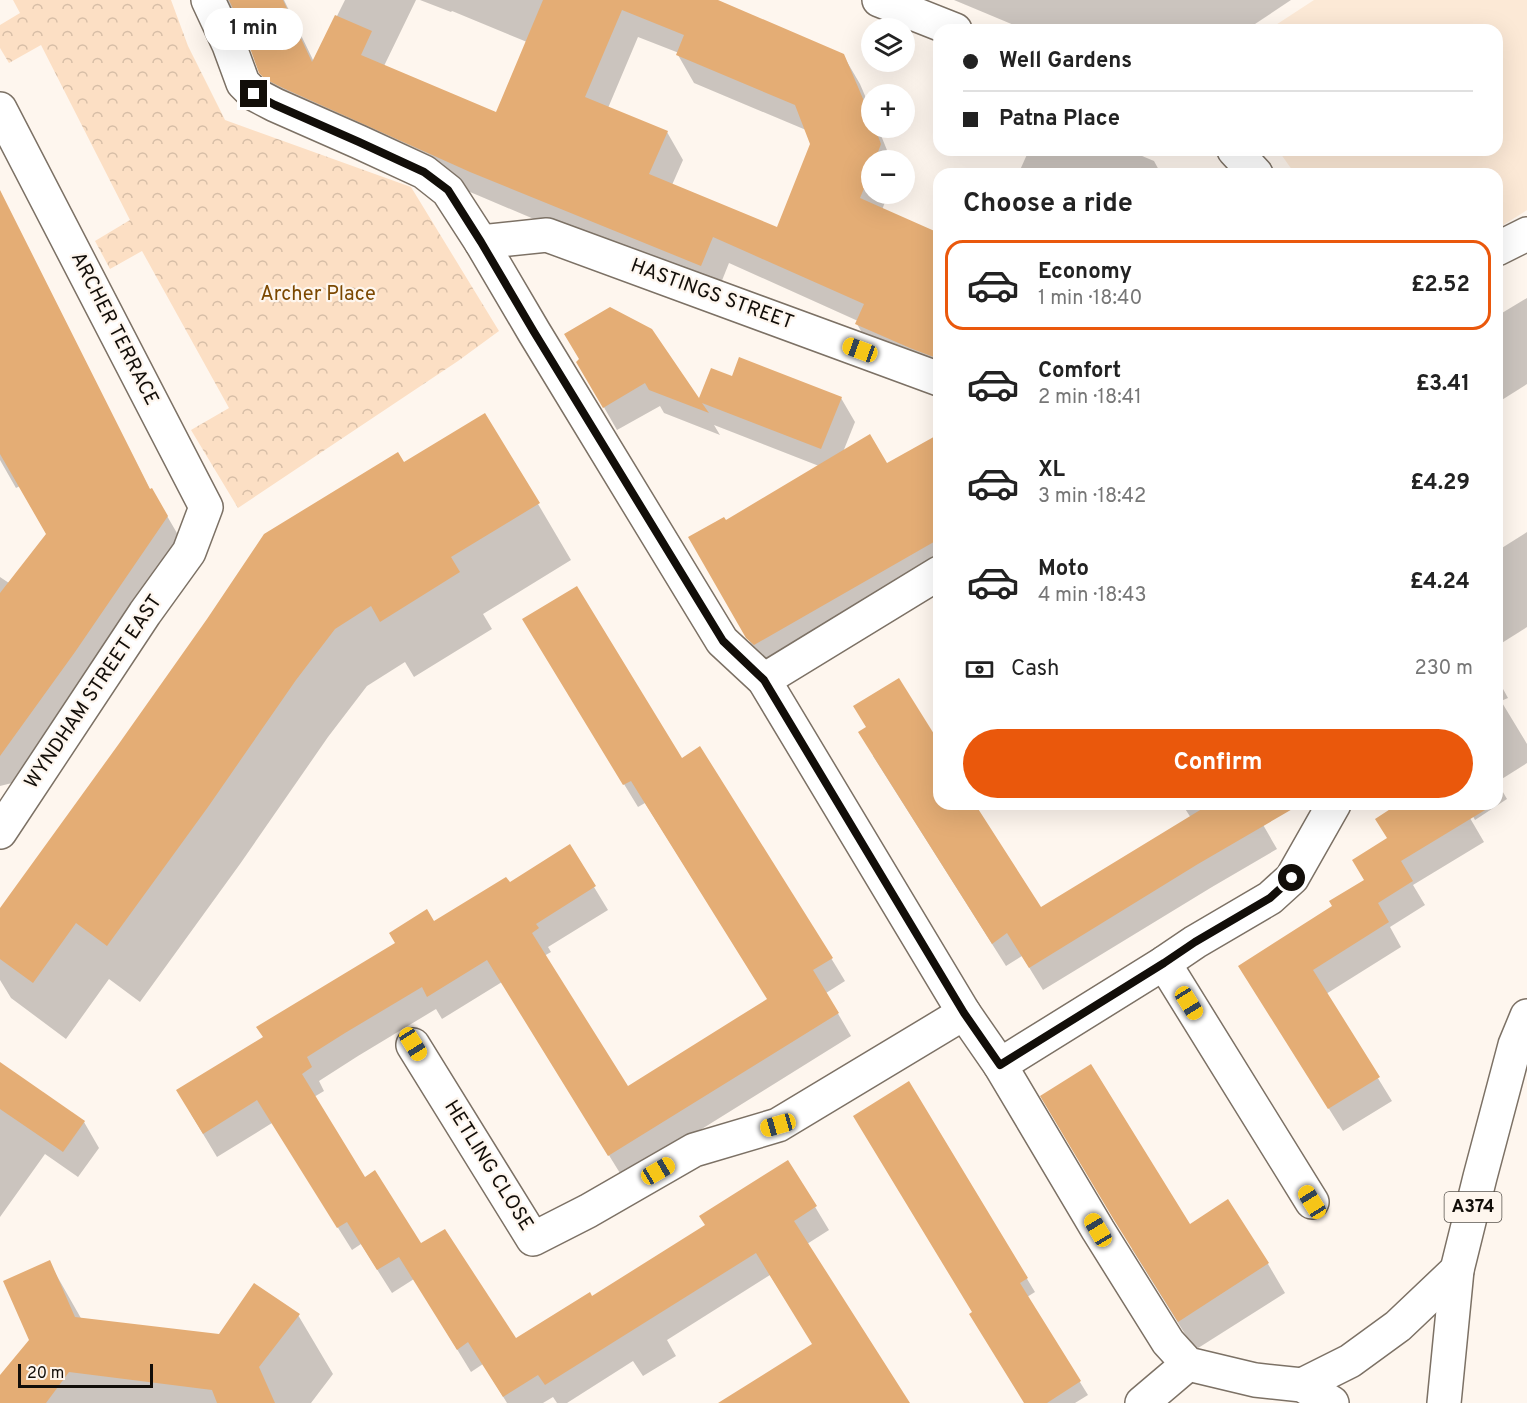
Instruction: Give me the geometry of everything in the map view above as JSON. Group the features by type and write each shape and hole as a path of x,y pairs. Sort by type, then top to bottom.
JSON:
{"street":[{"path":"208,0 243,82 254,94 424,172 448,190 723,641 764,680 964,1013 1000,1065 1168,1342 1188,1364 1255,1380 1302,1385 1332,1403"},
{"path":"879,0 940,24"},
{"name":"ARCHER TERRACE","path":"0,108 206,507 189,552"},
{"path":"1240,156 1250,168"},
{"path":"1503,246 1527,234"},
{"name":"HASTINGS STREET","path":"481,242 547,235 933,377"},
{"name":"WYNDHAM STREET EAST","path":"3,821 189,552"},
{"path":"764,680 933,577"},
{"path":"1000,1065 1195,942 1270,898 1292,878 1331,810"},
{"path":"1164,963 1312,1202"},
{"name":"HETLING CLOSE","path":"413,1044 533,1239 588,1211 694,1150 778,1125 964,1013"},
{"name":"A374","path":"1444,1403 1457,1270 1515,1045 1527,1016"},
{"path":"1302,1385 1350,1361 1398,1326 1457,1270"},
{"path":"1142,1403 1188,1364"}],"shaded area":[{"path":"1314,0 1527,0 1527,210 1503,225 1503,168 1291,168 1282,156 1503,156 1503,24 1277,24"}],"green space":[{"name":"Archer Place","path":"13,0 171,0 188,46 225,120 411,187 499,331 458,361 238,508 191,430 229,408 142,251 110,269 95,241 130,220 41,45 9,63 0,48 0,25 20,13"}],"building":[{"path":"229,0 283,0 312,62 335,15 372,31 361,55 496,112 543,0 718,0 844,54 861,94 861,138 879,138 881,144 879,150 861,150 861,204 874,204 933,230 933,357 855,324 864,304 713,237 701,266 470,172 265,79 259,73","holes":["622,10 684,35 676,55 795,105 810,144 777,227 649,174 668,131 585,97"]},
{"path":"0,190 150,489 152,488 168,516 75,652 0,756 0,593 46,534 0,454"},
{"path":"610,307 652,329 699,398 711,368 732,376 739,357 842,397 821,449 702,403 709,413 649,390 645,383 603,408 576,362 579,359 564,334"},
{"path":"485,413 540,503 451,557 460,572 380,622 371,606 335,629 296,680 208,807 107,946 76,923 33,983 0,959 0,908 207,619 264,534 398,452 404,462"},
{"path":"870,434 887,463 933,437 933,542 754,645 746,638 688,537 724,517 726,520"},
{"path":"577,586 682,758 700,746 833,958 813,970 839,1013 608,1156 487,960 427,997 422,987 345,1033 307,1057 312,1067 302,1074 365,1177 375,1170 421,1243 445,1229 516,1338 590,1292 592,1296 705,1225 699,1216 788,1160 817,1206 794,1221 910,1403 718,1403 812,1344 756,1253 545,1385 538,1375 503,1397 468,1342 457,1350 399,1257 377,1270 347,1222 337,1228 257,1100 203,1134 176,1090 263,1037 256,1027 395,943 389,933 427,909 434,921 506,877 510,882 570,844 596,886 536,924 539,928 532,933 628,1086 767,999 631,781 623,785 522,619"},
{"path":"899,678 933,732 933,810 979,810 1041,907 1200,810 1291,810 1029,968 1007,933 992,944 858,732 866,727 853,706"},
{"path":"1389,810 1485,810 1401,861 1413,881 1378,903 1389,922 1313,970 1380,1077 1328,1109 1238,966 1332,906 1329,901 1364,880 1352,860 1387,838 1375,819"},
{"path":"0,1062 85,1121 63,1152 0,1109"},
{"path":"1091,1064 1190,1224 1228,1199 1269,1263 1178,1322 1040,1096"},
{"path":"909,1081 1028,1278 1020,1283 1081,1381 1047,1403 1024,1403 969,1314 972,1312 853,1116"},
{"path":"50,1260 75,1317 219,1334 254,1283 300,1314 259,1367 275,1403 217,1403 212,1390 69,1372 46,1403 0,1403 0,1375 29,1340 3,1281"}],"route":[{"path":"254,94 424,172 448,190 723,641 764,680 964,1013 1000,1065 1195,942 1270,898 1292,878"}]}
